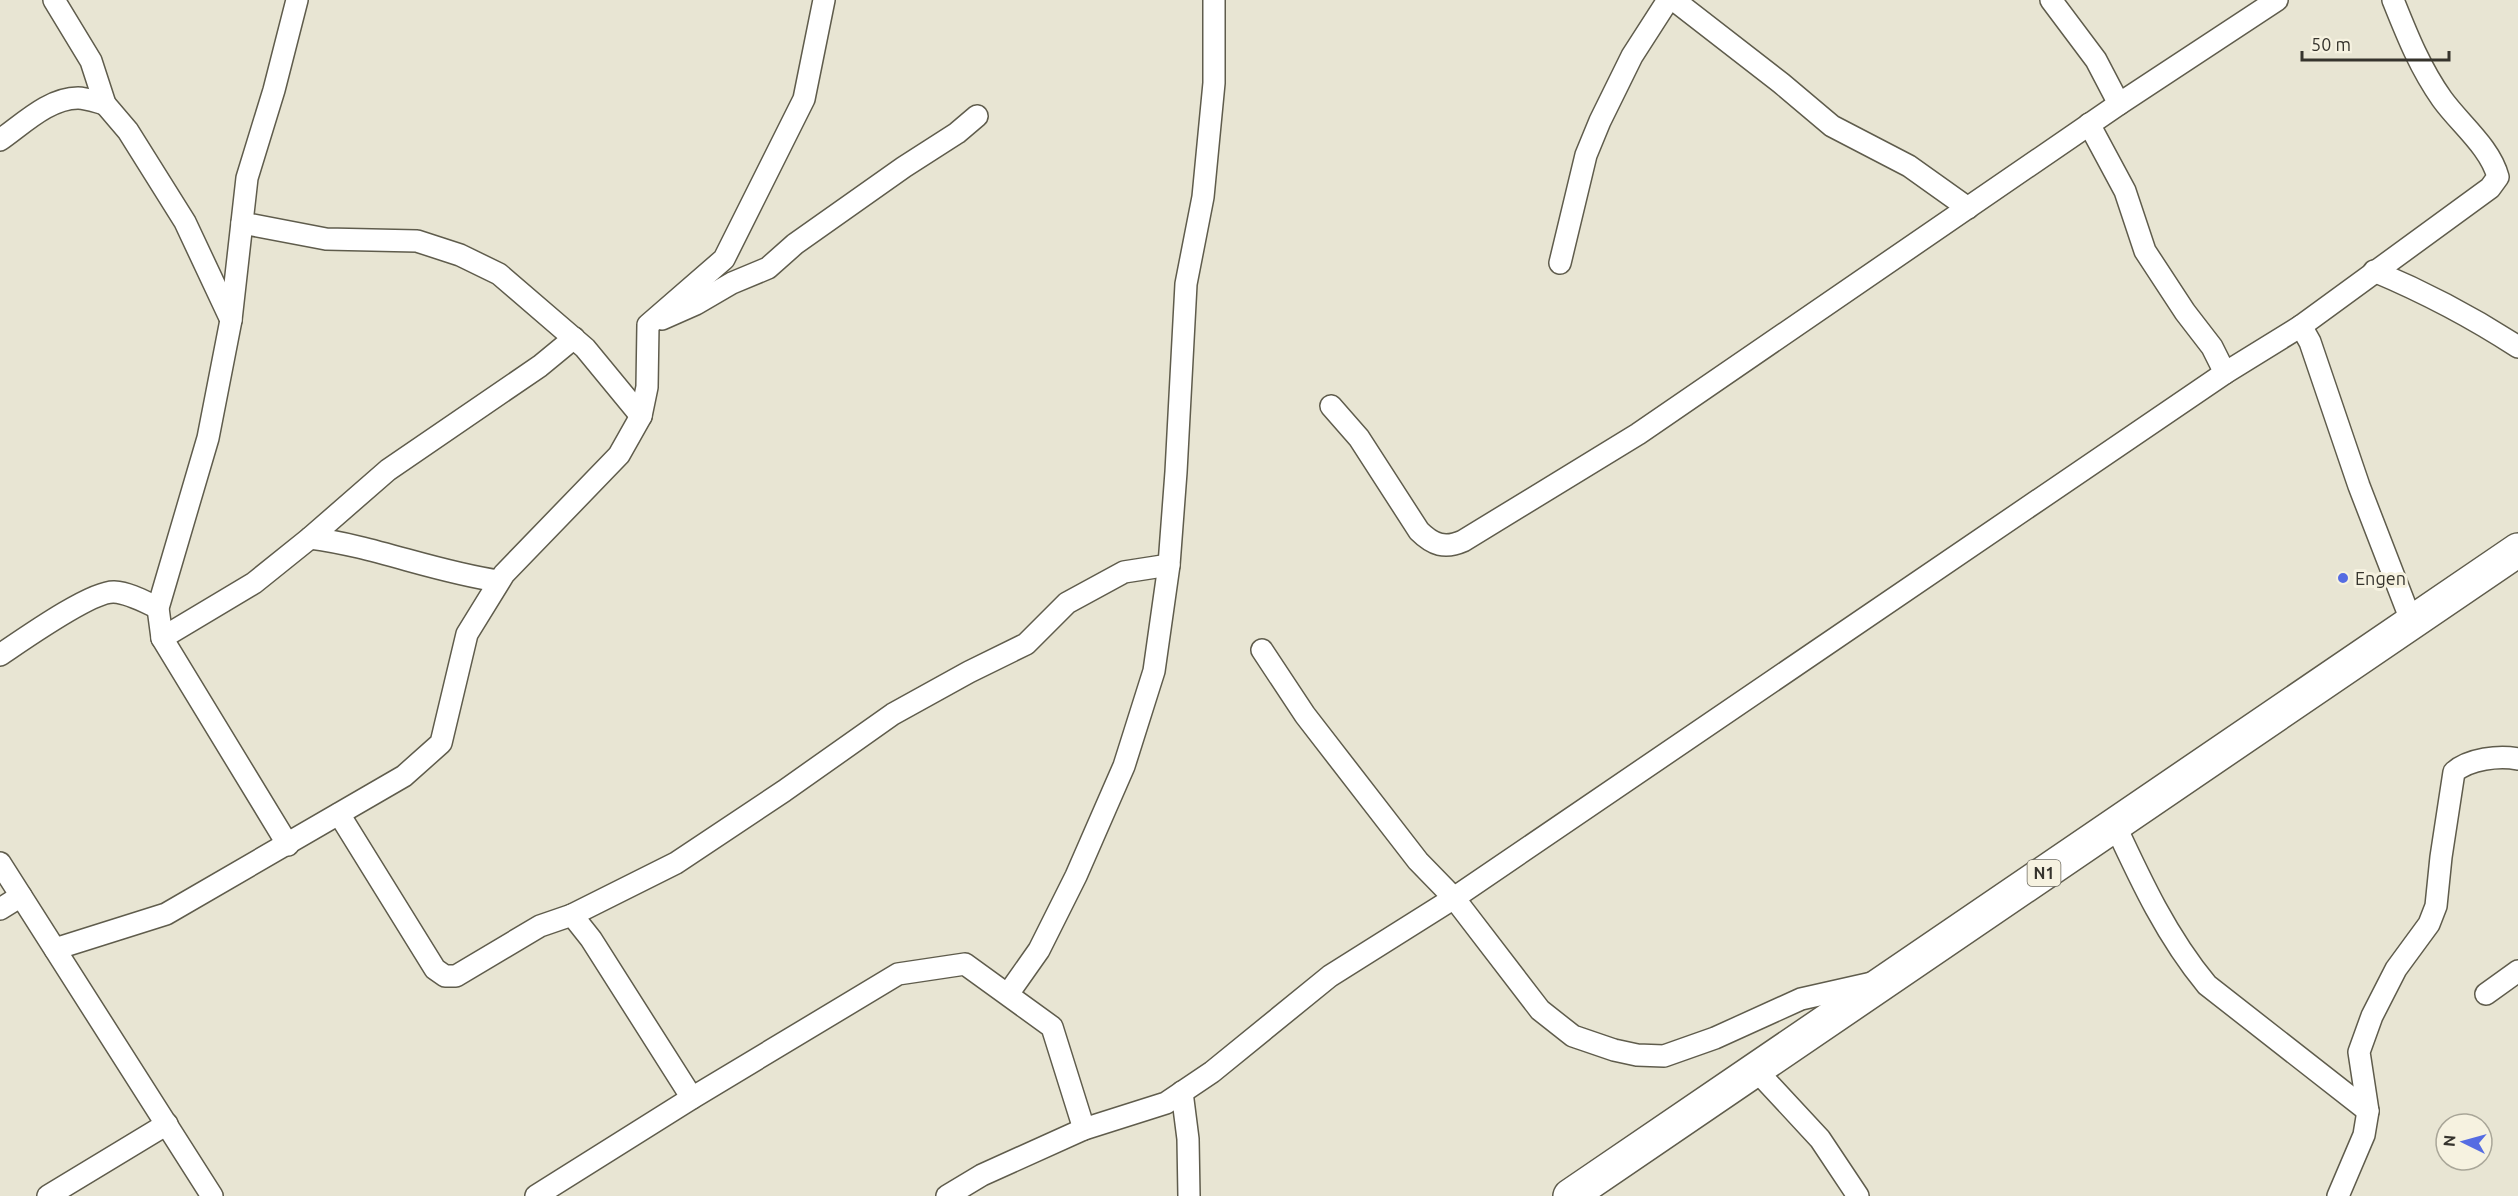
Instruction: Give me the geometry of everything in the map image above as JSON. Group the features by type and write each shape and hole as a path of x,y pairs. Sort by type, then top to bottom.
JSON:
{"highway":[{"name":"N1","path":"1570,1196 2518,550"}],"street":[{"path":"54,0 91,61 105,104 128,131 185,222 231,320"},
{"path":"288,845 162,638 158,608 208,438 231,320 247,178 274,90 297,0"},
{"path":"1008,994 1040,950 1076,876 1124,766 1154,671 1169,564 1186,284 1203,196 1214,83 1214,0"},
{"path":"1560,263 1583,166 1600,121 1632,56 1668,0"},
{"path":"1674,0 1781,82 1832,126 1909,166 1968,208"},
{"path":"2051,0 2096,60 2119,104"},
{"path":"1331,406 1359,438 1419,531 1428,540 1444,547 1454,545 1638,434 2089,124 2277,0"},
{"path":"947,1196 982,1174 1084,1129 1166,1103 1212,1072 1330,976 1454,898 2225,373 2301,326 2490,188 2498,177 2494,163 2442,99 2418,62 2393,0"},
{"path":"55,948 166,914 404,776 441,743 467,634 504,574 619,455 641,416 647,387 648,325 724,259 804,99 825,1"},
{"path":"0,140 50,104 64,99 80,97 105,104"},
{"path":"648,325 696,304 732,283 768,268 795,244 957,133 977,116"},
{"path":"2089,124 2125,191 2145,251 2185,312 2212,347 2225,373"},
{"path":"242,223 326,238 417,241 499,274 585,348 641,416"},
{"path":"2374,271 2423,292 2484,324 2518,347"},
{"path":"2301,326 2310,342 2359,486 2412,623"},
{"path":"162,638 254,583 388,470 540,366 574,339"},
{"path":"310,538 361,547 463,576 500,581"},
{"path":"339,814 435,969 445,976 456,976 540,926 572,915 676,863 893,714 1026,644 1066,603 1124,572 1169,564"},
{"path":"0,655 31,633 89,600 112,592 129,595 158,608"},
{"path":"1262,650 1305,715 1418,861 1454,898 1540,1010 1573,1036 1637,1055 1664,1056 1715,1038 1801,999 1889,979"},
{"path":"2338,1196 2364,1135 2368,1111 2359,1052 2372,1016 2396,969 2429,924 2436,906 2454,772 2463,765 2490,759 2518,759"},
{"path":"2115,825 2171,934 2190,965 2207,985 2368,1111"},
{"path":"0,863 212,1196"},
{"path":"0,909 21,896"},
{"path":"572,915 591,939 692,1098"},
{"path":"536,1196 692,1098 898,975 965,964 1052,1027 1084,1129"},
{"path":"2486,994 2518,971"},
{"path":"1756,1070 1820,1139 1858,1196"},
{"path":"1182,1092 1188,1138 1189,1196"},
{"path":"48,1196 167,1124"}],"place":[{"name":"Engen","path":"2343,578"}]}
